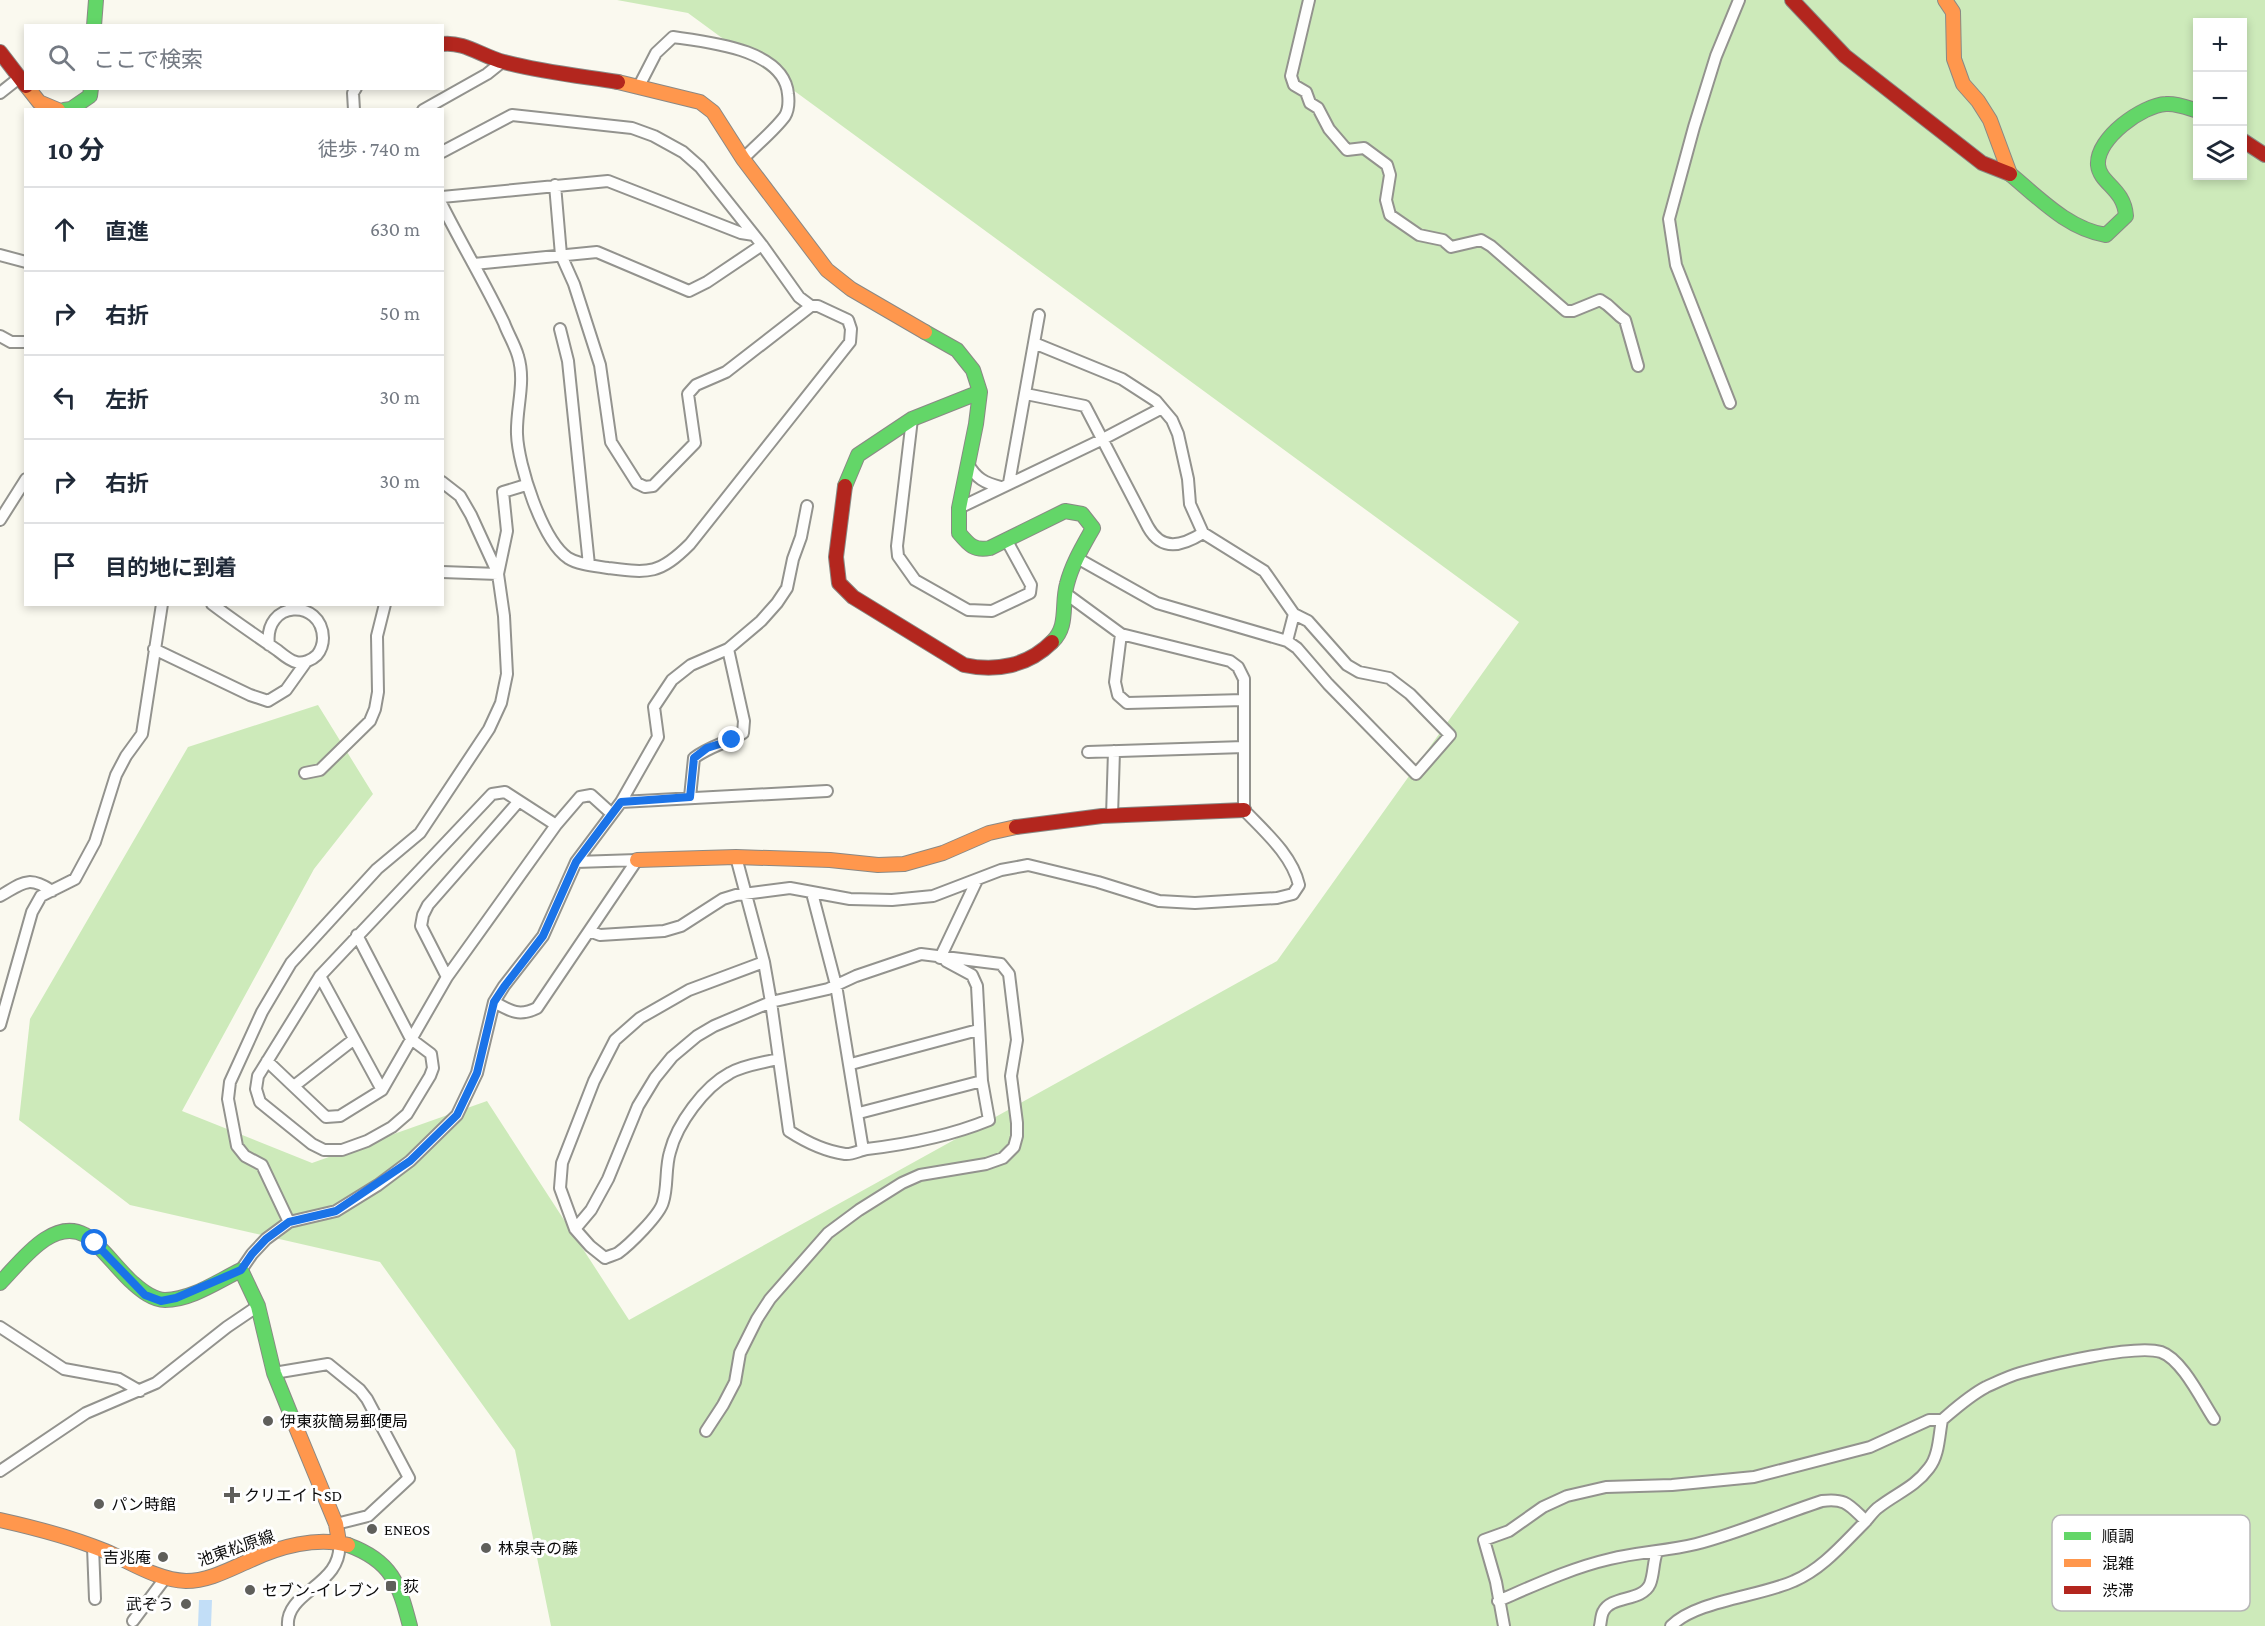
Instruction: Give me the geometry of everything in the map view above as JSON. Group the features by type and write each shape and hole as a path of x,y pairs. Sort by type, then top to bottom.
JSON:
{"street":[{"path":"94,24 96,0"},
{"path":"1309,0 1291,76 1294,85 1306,92 1310,103 1318,108 1329,129 1347,150 1364,148 1387,165 1390,175 1386,200 1390,214 1419,236 1443,240 1451,247 1481,240 1491,246 1566,311 1574,311 1600,300 1612,306 1625,320 1638,366"},
{"path":"1730,403 1676,265 1669,219 1716,56 1739,0"},
{"path":"1792,0 1818,31 1845,56 1982,163 2010,174 2057,214 2094,233 2106,235 2126,216 2124,199 2103,177 2098,166 2098,154 2108,139 2147,108 2165,104 2193,109"},
{"path":"1945,0 1953,12 1954,59 1963,84 1978,101 1990,120 2010,174"},
{"path":"639,86 656,54 674,37 728,46 760,59 777,69 787,82 789,104 787,110 785,115 743,159"},
{"path":"444,43 449,42 502,62 639,86 700,102 713,112 743,159 827,270 851,289 957,350 973,370 980,392 959,508 959,533 971,548 980,550 990,548 1065,511 1077,511 1087,517 1093,528 1077,558 1065,593 1062,630 1046,649 1004,668 983,669 964,665 853,597 839,583 836,557 846,485 850,470 858,455 912,419 980,392"},
{"path":"0,52 24,84 0,93"},
{"path":"427,108 487,75 502,62"},
{"path":"29,90 39,102 52,108"},
{"path":"72,108 90,96 91,90"},
{"path":"354,108 355,90"},
{"path":"444,151 512,115 632,128 654,136 683,152 700,167 762,245 799,297 811,306 818,306 848,320 851,329 850,342 690,544 672,562 656,570 640,572 589,565 569,559 549,533 526,485 517,434 521,368 508,334 444,209"},
{"path":"2247,143 2265,155"},
{"path":"444,197 608,181 741,233 754,235"},
{"path":"555,185 561,255 574,284 600,365 610,442 637,483 645,487 653,486 695,443 688,394 696,385 726,372 811,306"},
{"path":"474,264 597,252 690,291 708,282 762,245"},
{"path":"0,255 24,261"},
{"path":"1005,485 1026,394 1039,315"},
{"path":"560,329 568,361 589,565"},
{"path":"0,336 11,342 24,342"},
{"path":"1034,343 1122,379 1156,401 1172,420 1182,445 1190,504 1203,533 1264,571 1294,614 1308,621 1347,665 1359,672 1389,678 1410,694 1450,735 1416,774 1328,684 1297,648 1287,641 1157,603 1077,558"},
{"path":"1026,394 1085,406 1148,527 1158,541 1178,544 1203,533"},
{"path":"959,508 1162,408"},
{"path":"912,419 897,546 898,556 903,566 915,580 968,610 992,611 1030,593 1031,585 1007,541"},
{"path":"968,464 973,473 983,482 1005,485"},
{"path":"0,520 24,482"},
{"path":"289,1222 262,1164 245,1156 237,1146 228,1100 230,1082 262,1012 291,963 377,869 420,833 489,729 501,703 507,674 504,616 498,574 460,496 444,485"},
{"path":"498,574 507,531 503,492 526,485"},
{"path":"0,1283 50,1235 62,1230 76,1230 86,1235 145,1295 161,1301 176,1298 241,1270 266,1239 289,1222 336,1211 410,1161 441,1133 457,1115 477,1073 494,1002 543,936 576,862 621,802 658,737 654,707 672,680 691,664 728,649 761,621 787,588 807,506"},
{"path":"444,572 498,574"},
{"path":"589,931 600,935 664,932 681,926 723,899 790,888 850,899 892,900 933,896 1001,870 1028,865 1098,882 1159,901 1221,902 1277,898 1293,894 1299,885 1296,870 1245,810 1244,679 1238,667 1230,661 1121,634 1065,593"},
{"path":"0,1025 32,912 42,896 75,879 95,842 116,775 142,734 162,606"},
{"path":"215,606 295,662 306,662"},
{"path":"305,773 320,770 370,721 378,692 376,636 384,606"},
{"path":"154,649 250,695 268,701 286,690 306,662 316,656 323,643 323,626 315,616 288,609 276,615 268,634 269,645"},
{"path":"1287,641 1294,614"},
{"path":"1121,634 1115,682 1118,695 1127,703 1244,700"},
{"path":"690,797 694,758 707,748 732,740 744,733 744,721 728,649"},
{"path":"1088,752 1244,747"},
{"path":"1112,816 1114,751"},
{"path":"621,802 827,790"},
{"path":"357,935 411,1039 431,1054 433,1068 407,1114 392,1127 367,1141 342,1150 324,1150 312,1144 260,1102 256,1089 258,1076 320,976 357,935 492,794 505,792 556,825"},
{"path":"267,1061 318,1112 326,1117 340,1116 382,1090 447,977 556,825 580,797 591,795 612,814"},
{"path":"447,977 421,926 423,915 428,905 519,801"},
{"path":"576,862 736,857 830,860 878,865 904,864 943,853 989,833 1027,824 1112,816 1245,810"},
{"path":"736,857 764,962 789,1131 808,1143 847,1155 962,1131 989,1120 982,1081 976,986 972,975 940,958"},
{"path":"494,1002 515,1014 526,1014 537,1008 637,860"},
{"path":"940,958 977,880"},
{"path":"0,896 28,882 38,882 52,891"},
{"path":"812,893 836,985 859,1113 863,1150"},
{"path":"575,1229 591,1210 608,1179 638,1106 655,1078 672,1057 714,1026 771,1002 813,994 921,954 1001,964 1009,974 1017,1040 1011,1076 1017,1123 1014,1147 1003,1158 986,1164 920,1175 902,1183 828,1233 770,1299 757,1319 740,1353 735,1382 706,1431"},
{"path":"764,962 690,990 640,1018 615,1040 594,1081 562,1163 560,1188 575,1229 590,1246 605,1258 618,1252 647,1225 663,1203 670,1150 680,1127 692,1108 727,1074 741,1068 778,1059"},
{"path":"320,976 382,1090"},
{"path":"850,1064 978,1030"},
{"path":"294,1086 353,1040"},
{"path":"859,1113 982,1081"},
{"path":"241,1270 258,1306 274,1373 336,1524 339,1542 338,1559 332,1571 296,1604 291,1611 288,1626"},
{"path":"0,1471 86,1413 156,1383 227,1327 258,1306"},
{"path":"0,1327 64,1369 119,1379 140,1391"},
{"path":"1504,1626 1496,1582 1484,1540 1509,1530 1543,1507 1567,1496 1606,1487 1672,1485 1754,1477 1838,1457 1870,1447 1929,1420 1942,1420 1970,1397 2018,1373 2107,1353 2142,1350 2162,1352 2176,1362 2190,1380 2214,1419"},
{"path":"274,1373 328,1364 360,1390 367,1399 409,1478 368,1515 336,1524"},
{"path":"1671,1626 1684,1616 1707,1607 1765,1592 1795,1581 1820,1567 1877,1508 1913,1486 1930,1468 1934,1461 1942,1420"},
{"path":"1498,1601 1552,1577 1588,1565 1611,1558 1657,1552 1717,1538 1822,1501 1837,1499 1866,1521"},
{"name":"池東松原線","path":"0,1520 93,1547 166,1577 186,1581 213,1576 264,1555 300,1545 339,1542"},
{"path":"339,1542 354,1548 384,1567 398,1585 410,1626"},
{"path":"93,1547 95,1599"},
{"path":"1600,1626 1607,1606 1644,1592 1650,1584 1657,1552"},
{"path":"133,1621 166,1577"}],"green space":[{"path":"617,0 2265,0 2265,1626 551,1626 515,1450 380,1262 130,1205 19,1120 30,1019 188,747 318,705 373,794 314,869 182,1111 312,1163 487,1101 629,1320 1277,961 1519,622 688,13"}],"water":[{"path":"199,1600 212,1600 211,1626 198,1626"}],"traffic: fast":[{"path":"94,24 96,0"},
{"path":"72,108 90,96 91,90"},
{"path":"2010,174 2067,219 2092,232 2106,235 2126,216 2121,199 2103,177 2098,165 2099,155 2105,144 2123,125 2145,110 2166,104 2193,109"},
{"path":"925,332 957,350 973,370 980,392 959,508 959,533 976,548 990,548 1065,511 1082,514 1093,528 1069,577 1065,592 1063,622 1052,642"},
{"path":"845,486 858,455 912,419 980,392"},
{"path":"0,1283 27,1254 49,1237 61,1232 73,1231 90,1238 136,1286 148,1295 161,1300 185,1297 241,1270 258,1306 274,1373 293,1420"},
{"path":"348,1545 375,1558 391,1576 402,1598 410,1626"}],"traffic: slow":[{"path":"1945,0 1953,12 1954,59 1963,84 1978,101 1990,120 2010,174"},
{"path":"618,82 700,102 713,112 743,159 827,270 851,289 925,332"},
{"path":"30,90 39,102 53,108"},
{"path":"637,860 736,857 830,860 878,865 904,864 943,853 989,833 1016,827"},
{"path":"293,1420 336,1524 339,1542"},
{"path":"0,1520 79,1541 154,1574 186,1581 211,1577 262,1555 298,1544 324,1542 348,1545"}],"traffic: jam":[{"path":"1792,0 1845,56 1982,163 2010,174"},
{"path":"444,44 458,45 496,60 518,65 618,82"},
{"path":"0,52 24,83"},
{"path":"2247,143 2265,155"},
{"path":"845,486 836,557 839,583 853,597 964,665 988,668 1011,665 1033,657 1052,642"},
{"path":"1016,827 1102,816 1244,810"}],"place":[{"name":"伊東荻簡易郵便局","path":"268,1421"},
{"name":"クリエイトSD","path":"232,1495"},
{"name":"パン時館","path":"99,1504"},
{"name":"ENEOS","path":"372,1529"},
{"name":"林泉寺の藤","path":"486,1548"},
{"name":"吉兆庵","path":"163,1557"},
{"name":"荻","path":"391,1586"},
{"name":"セブン-イレブン","path":"250,1590"},
{"name":"武ぞう","path":"186,1604"}],"route":[{"path":"95,1243 145,1295 161,1301 176,1298 241,1270 266,1239 289,1222 336,1211 378,1185 410,1161 457,1115 477,1073 494,1002 543,936 576,862 621,802 690,797 694,758 707,748 732,740"}]}
